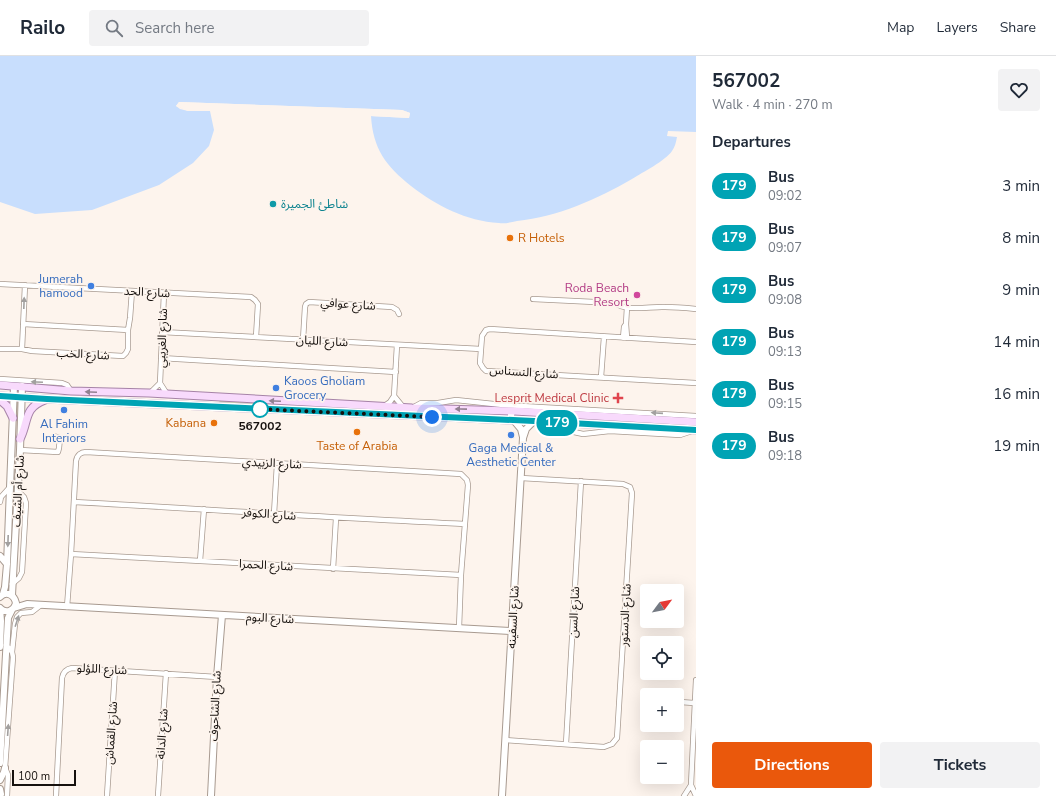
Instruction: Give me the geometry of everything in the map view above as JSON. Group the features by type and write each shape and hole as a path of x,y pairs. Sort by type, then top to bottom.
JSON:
{"main road":[{"path":"0,385 71,391 149,393 412,408 514,411 696,422"},
{"path":"0,396 696,430"},
{"path":"20,439 24,431 28,413 37,404 47,399"},
{"path":"0,400 7,406 13,418"},
{"path":"491,410 495,415 492,419"}],"street":[{"name":"شارع الحد","path":"0,284 250,297 254,298 258,304 256,337"},
{"path":"22,349 25,285"},
{"name":"شارع الخب","path":"0,349 125,355 127,351 132,291"},
{"name":"شارع الغريبي","path":"164,293 160,383 167,394"},
{"path":"533,299 616,304 627,307 696,309"},
{"name":"شارع عوافي","path":"303,340 305,307 309,302 392,307 397,310 399,314"},
{"path":"625,338 624,326 626,324 627,307"},
{"path":"23,324 128,330"},
{"name":"شارع النسناس","path":"696,342 490,329 486,330 483,334 480,363 482,368 486,371 696,383"},
{"name":"شارع الليان","path":"162,332 481,349"},
{"path":"601,378 604,337"},
{"path":"384,406 390,402 394,396 397,345"},
{"path":"161,358 396,372"},
{"path":"0,379 62,383 67,385 71,391"},
{"name":"شارع الغريبي","path":"149,393 160,383"},
{"name":"شارع أم الشيف","path":"13,609 16,605 12,584 20,450 18,386"},
{"path":"394,396 403,407"},
{"name":"شارع أم الشيف","path":"2,596 5,587 7,564 13,418 18,397"},
{"path":"412,408 421,403 438,403 456,400 490,404 696,416"},
{"path":"514,411 510,415 521,429 523,438"},
{"name":"شارع السفينه","path":"502,796 523,438 526,429 534,421"},
{"path":"20,450 58,452 60,440 58,437 54,436"},
{"name":"شارع الزبيدي","path":"67,606 76,461 78,455 83,452 461,474 467,482 458,628"},
{"path":"274,514 278,464"},
{"name":"شارع الدستور","path":"506,740 604,747 612,744 617,738 632,493 630,487 625,484 521,478"},
{"name":"شارع السن","path":"566,744 581,481"},
{"path":"0,502 1,497 10,488"},
{"name":"شارع الكوفر","path":"74,502 336,518 465,524"},
{"path":"200,561 204,509"},
{"path":"333,569 336,518"},
{"name":"شارع الحمرا","path":"71,554 461,575"},
{"path":"0,556 7,564"},
{"name":"شارع البوم","path":"2,596 8,594 28,604 40,605 512,632"},
{"name":"شارع البوم","path":"13,609 28,604"},
{"path":"0,780 5,768 15,624 17,617 21,613 32,612 40,605"},
{"path":"0,608 4,611 13,609"},
{"path":"0,608 3,646 0,763"},
{"path":"3,646 8,618 13,609"},
{"name":"شارع الشاحوف","path":"211,796 217,677 222,615"},
{"path":"3,646 12,652"},
{"name":"شارع اللؤلو","path":"56,796 63,675 66,670 72,668 217,677"},
{"name":"شارع القماش","path":"107,796 115,670"},
{"name":"شارع الدانة","path":"158,796 166,673"},
{"path":"684,796 691,785 695,729 694,703 696,680"},
{"path":"684,702 694,703"},
{"path":"2,794 8,775 5,768"},
{"path":"691,785 696,796"}],"green space":[{"path":"220,400 326,406 326,409 219,403"}],"water":[{"path":"0,56 696,56 696,132 668,131 667,136 677,137 674,148 669,155 632,179 591,200 547,216 501,223 487,222 464,216 442,206 402,179 388,164 378,147 372,128 371,116 409,118 410,113 402,110 179,102 176,106 188,111 210,111 214,130 209,146 193,163 159,185 92,210 35,214 0,202"}],"pier":[{"path":"179,102 402,110 410,113 409,118 369,116 371,114 407,116 408,114 402,112 180,104 179,106 181,108 210,109 212,111 188,111 180,109 176,106"}],"bus line":[{"name":"179","path":"0,396 696,430"}],"place":[{"name":"شاطئ الجميرة","path":"273,204"},
{"name":"R Hotels","path":"510,238"},
{"name":"Jumerah hamood","path":"91,286"},
{"name":"Roda Beach Resort","path":"637,295"},
{"name":"Kaoos Gholiam Grocery","path":"276,388"},
{"name":"Lesprit Medical Clinic","path":"618,398"},
{"name":"567002","path":"260,409"},
{"name":"Al Fahim Interiors","path":"64,410"},
{"name":"Kabana","path":"214,423"},
{"name":"Taste of Arabia","path":"357,432"},
{"name":"Gaga Medical & Aesthetic Center","path":"511,435"}],"route":[{"path":"260,409 258,409 432,417"}]}
